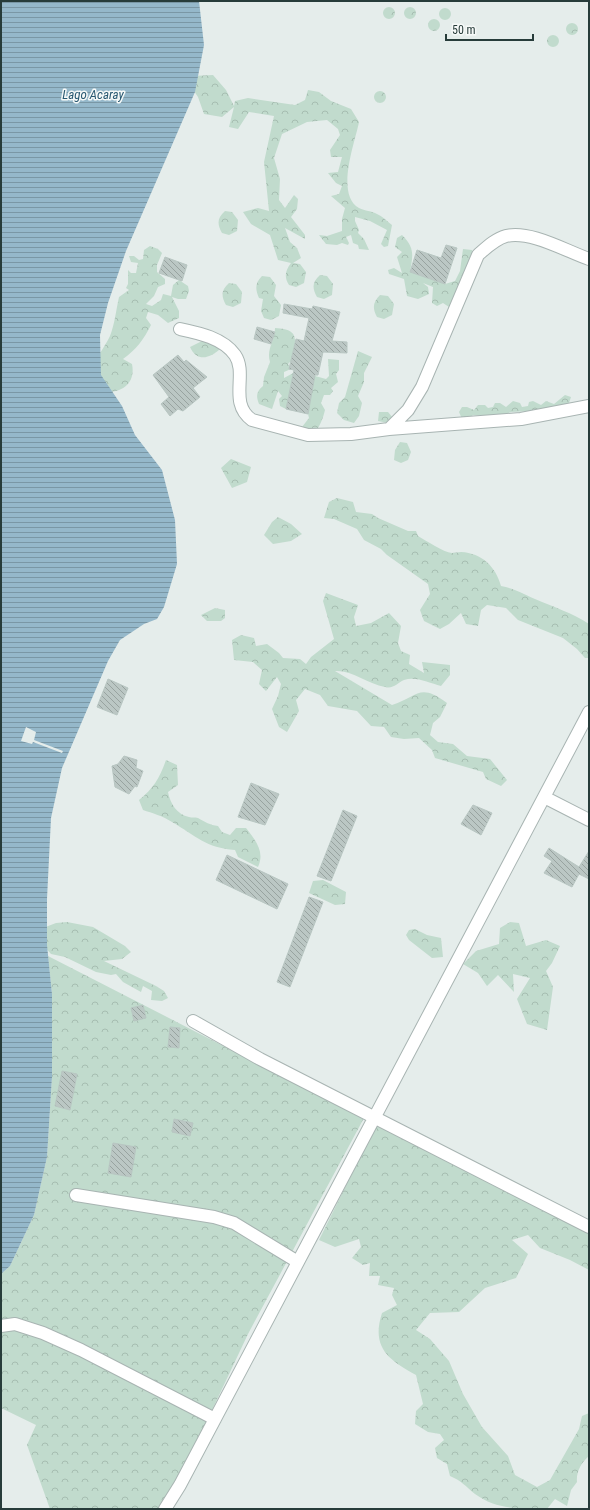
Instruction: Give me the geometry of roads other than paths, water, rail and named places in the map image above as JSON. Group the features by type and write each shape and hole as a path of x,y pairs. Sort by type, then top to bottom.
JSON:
{"street":[{"path":"389,428 408,410 422,386 478,255 490,244 504,237 517,234 535,238 589,259"},
{"path":"180,329 207,336 228,347 235,354 239,362 239,395 243,410 252,420 308,435 351,434 389,428 521,419 589,406"},
{"path":"165,1509 298,1262 589,712"},
{"path":"544,797 589,820"},
{"path":"193,1021 260,1059 589,1227"},
{"path":"76,1195 214,1217 234,1223 298,1262"},
{"path":"1,1326 15,1324 43,1333 81,1350 214,1419"}],"water":[{"name":"Lago Acaray","path":"1,1 199,1 204,45 195,92 126,251 108,303 100,335 101,375 122,406 135,435 162,470 175,520 177,564 164,607 157,619 144,624 120,640 108,661 62,768 51,818 47,899 47,945 52,994 52,1077 47,1157 34,1215 10,1266 1,1274"}]}
